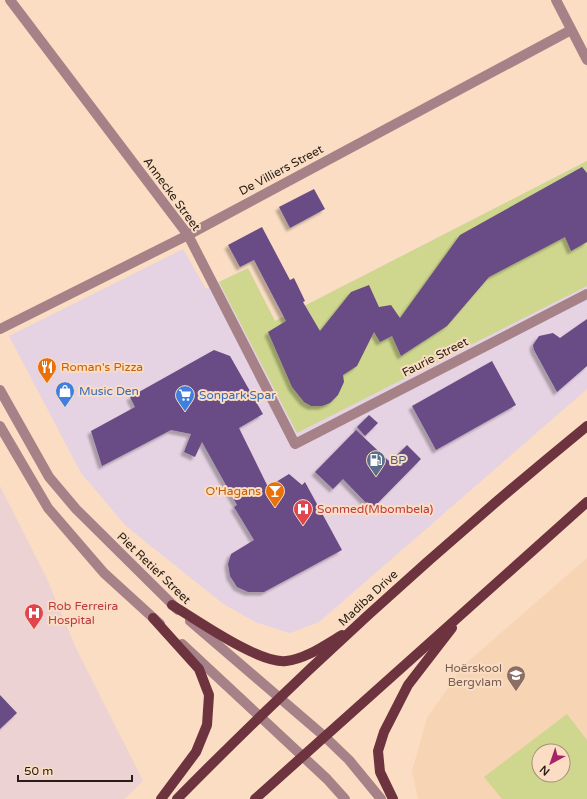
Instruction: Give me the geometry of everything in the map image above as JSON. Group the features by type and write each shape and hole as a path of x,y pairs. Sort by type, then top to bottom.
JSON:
{"main road":[{"name":"Madiba Drive","path":"177,799 259,716 356,628 436,552 587,426"},
{"path":"255,799 587,502"},
{"path":"172,605 244,648 271,660 286,661 301,657 356,628"},
{"path":"393,799 380,772 378,751 384,732 408,685 468,608"},
{"path":"153,618 199,669 209,695 207,725 196,752 161,799"}],"street":[{"name":"Annecke Street","path":"10,0 188,235 295,444"},
{"path":"556,0 587,60"},
{"name":"De Villiers Street","path":"0,329 188,235 571,30"},
{"name":"Faurie Street","path":"295,444 587,294"},
{"name":"Piet Retief Street","path":"0,390 49,477 76,509 172,605 280,696 324,736 348,760 380,799"},
{"path":"0,426 48,508 104,573 302,756 345,799"}],"shaded area":[{"path":"587,161 587,389 319,622 290,633 255,622 222,603 126,526 81,473 9,336 183,249 206,289 248,268 275,321"},
{"name":"Rob Ferreira Hospital","path":"0,486 47,579 75,646 143,781 124,799 0,799"},
{"name":"Hoërskool Bergvlam","path":"587,558 587,799 418,799 412,771 427,718 463,666"}],"green space":[{"path":"587,161 587,286 297,433 219,282 248,268 275,321"},
{"path":"567,714 587,740 587,799 502,799 484,777"}],"building":[{"path":"582,167 587,173 587,242 571,251 565,237 489,277 447,326 401,356 392,336 380,342 374,332 357,366 343,375 344,382 338,395 330,403 322,406 311,406 304,402 292,387 268,332 286,321 254,260 240,267 228,245 262,227 290,280 294,278 305,301 303,302 320,331 351,292 369,285 379,307 391,305 400,318 460,235"},
{"path":"314,189 325,209 290,228 279,207"},
{"path":"587,319 587,366 557,392 534,350 533,345 539,336 553,333 560,338"},
{"path":"214,350 230,356 263,414 239,428 268,487 289,474 302,485 305,482 342,550 264,592 248,592 237,587 230,576 228,564 231,554 254,540 234,507 237,505 202,442 195,457 184,452 191,434 171,430 102,466 91,431 135,407 130,397"},
{"path":"492,361 516,405 436,450 412,406"},
{"path":"369,415 378,423 365,436 357,427"},
{"path":"356,430 390,462 407,445 421,459 372,509 343,479 333,489 315,472"},
{"path":"0,695 17,713 0,729"}],"place":[{"name":"Roman's Pizza","path":"47,384"},
{"name":"Music Den","path":"65,408"},
{"name":"Sonpark Spar","path":"185,412"},
{"name":"BP","path":"376,477"},
{"name":"O'Hagans","path":"275,508"},
{"name":"Sonmed(Mbombela)","path":"303,526"},
{"name":"Rob Ferreira Hospital","path":"34,630"},
{"name":"Hoërskool Bergvlam","path":"516,692"}]}
